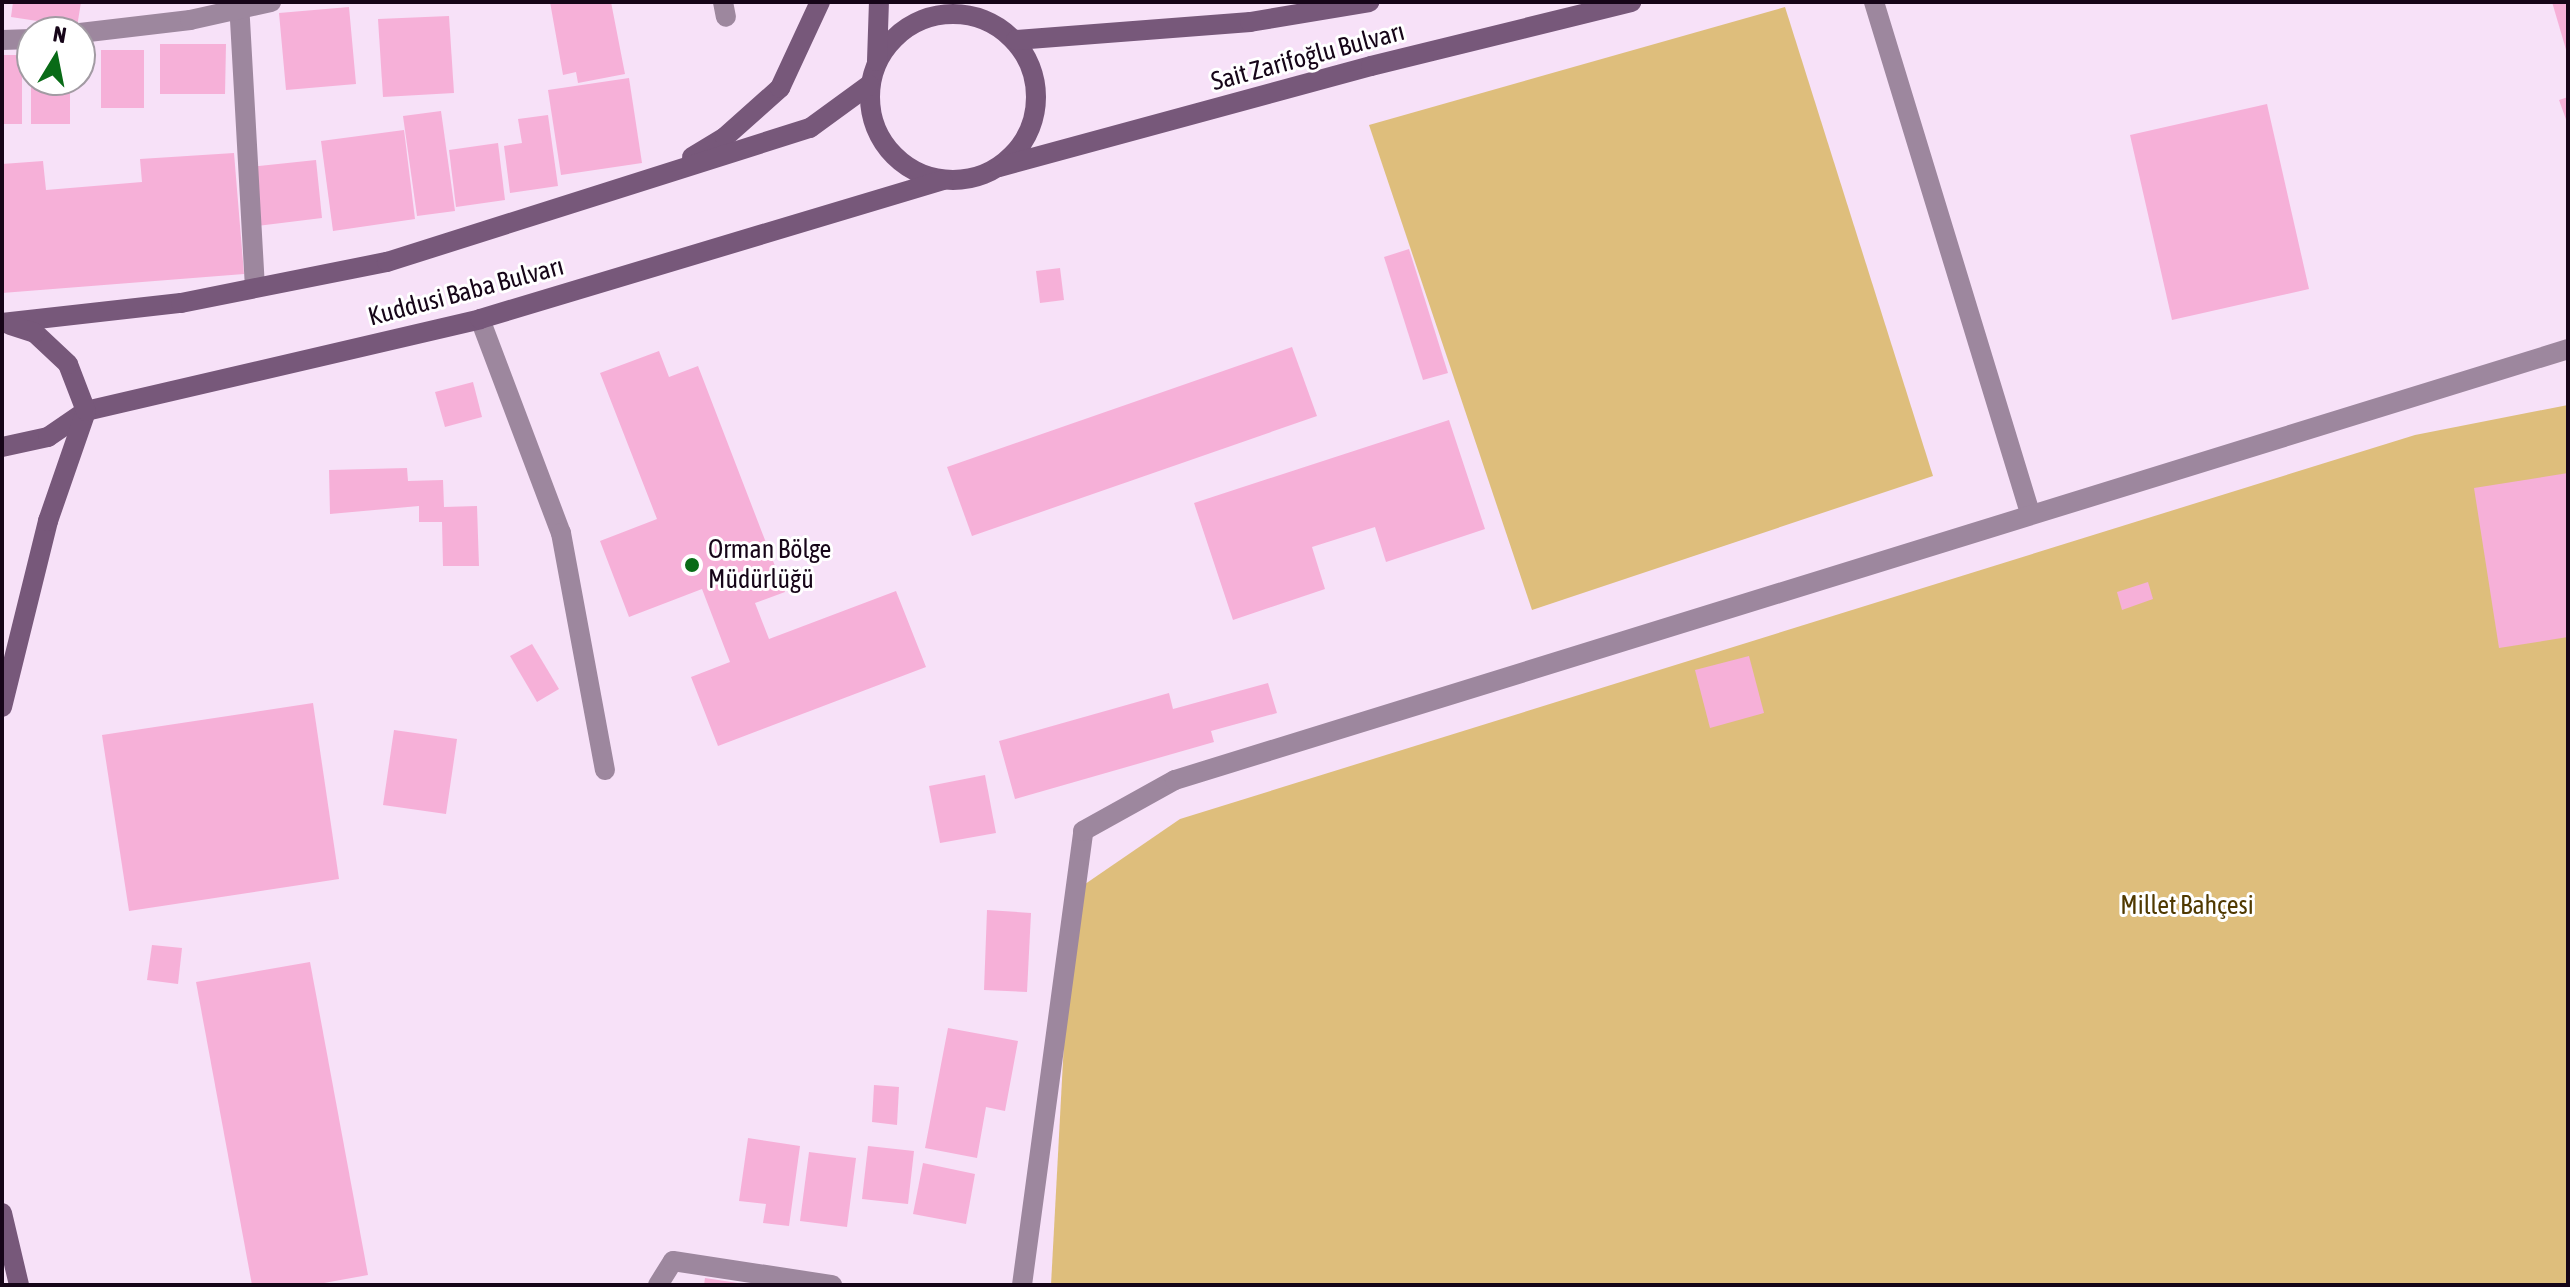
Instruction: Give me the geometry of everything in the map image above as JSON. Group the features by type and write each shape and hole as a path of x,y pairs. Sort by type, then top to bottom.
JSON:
{"main road":[{"path":"663,175 725,137 780,88 820,2"},
{"path":"877,61 879,2"},
{"path":"988,2 993,23"},
{"path":"1348,2 1366,2"},
{"name":"Sait Zarifoğlu Bulvarı","path":"1016,40 1250,22 1366,2"},
{"name":"Sait Zarifoğlu Bulvarı","path":"999,167 1371,66 1631,2"},
{"path":"965,13 993,23 1016,40 1031,65 1037,93 1033,121 1020,147 999,167 972,178 943,180 915,172 894,157 878,136 869,85 877,61 891,39 936,14 965,13"},
{"path":"2,323 181,303 387,262 810,128 869,85"},
{"name":"Kuddusi Baba Bulvarı","path":"2,447 48,437 86,411 480,319 943,180"},
{"path":"2,323 35,333 68,364 86,411 48,521 2,707"},
{"path":"2,1213 19,1285"}],"street":[{"path":"96,31 190,20 239,4 271,2"},
{"path":"1874,2 2030,513"},
{"path":"239,4 255,287"},
{"path":"480,319 561,533 605,770"},
{"path":"1022,1285 1083,831 1175,780 1580,659 2030,513 2568,349"},
{"path":"658,1285 673,1261 832,1285"}],"green space":[{"path":"1785,7 1933,476 1532,610 1369,125"},
{"name":"Millet Bahçesi","path":"2568,405 2568,1285 1051,1285 1072,893 1180,819 2415,435"}],"building":[{"path":"13,2 81,2 79,16 11,17"},
{"path":"550,2 611,2 625,74 578,83 576,72 563,75"},
{"path":"2552,2 2568,2 2568,53 2567,53"},
{"path":"349,7 356,84 286,90 279,13"},
{"path":"449,16 454,93 383,97 378,19"},
{"path":"160,44 226,44 225,94 160,94"},
{"path":"101,50 144,50 144,108 101,108"},
{"path":"2,55 16,55 16,96 22,96 22,124 2,124"},
{"path":"629,78 642,163 561,175 548,90"},
{"path":"31,96 70,96 70,124 31,124"},
{"path":"2568,97 2568,125 2559,100"},
{"path":"2267,104 2309,289 2172,320 2130,135"},
{"path":"441,111 455,211 417,216 403,116"},
{"path":"548,115 558,186 510,193 504,146 522,143 518,119"},
{"path":"404,130 415,219 333,231 321,141"},
{"path":"498,143 505,200 456,207 449,150"},
{"path":"234,153 244,274 2,293 2,164 43,161 46,190 142,182 140,159"},
{"path":"316,160 322,218 257,226 249,167"},
{"path":"1409,249 1448,373 1423,380 1384,257"},
{"path":"1060,268 1064,300 1040,303 1036,271"},
{"path":"1292,347 1317,416 972,536 947,467"},
{"name":"Orman Bölge Müdürlüğü","path":"659,351 669,377 698,366 785,592 755,603 769,639 896,591 926,667 718,746 691,677 730,662 702,589 629,617 600,541 657,519 600,373"},
{"path":"473,382 482,417 445,427 435,392"},
{"path":"1449,420 1485,529 1386,562 1375,527 1312,547 1325,589 1233,620 1194,503"},
{"path":"407,468 408,481 443,480 444,507 477,506 479,566 443,566 442,522 419,522 419,506 330,514 329,470"},
{"path":"2568,473 2568,637 2499,648 2474,488"},
{"path":"2148,582 2153,599 2122,610 2117,592"},
{"path":"532,644 559,689 537,702 510,656"},
{"path":"1749,656 1764,713 1710,728 1695,670"},
{"path":"1268,683 1277,713 1211,731 1214,742 1015,799 999,741 1169,693 1173,709"},
{"path":"313,703 339,879 129,911 102,735"},
{"path":"394,730 457,739 446,814 383,805"},
{"path":"985,775 996,833 940,843 929,786"},
{"path":"987,910 1031,913 1027,992 984,990"},
{"path":"152,945 182,948 178,984 147,980"},
{"path":"310,962 368,1275 313,1285 252,1285 196,982"},
{"path":"948,1028 1018,1041 1005,1111 986,1107 977,1158 925,1148"},
{"path":"874,1085 899,1087 897,1125 872,1122"},
{"path":"748,1138 800,1146 789,1226 763,1223 766,1204 739,1201"},
{"path":"868,1146 914,1151 908,1204 862,1199"},
{"path":"809,1152 856,1158 847,1227 800,1221"},
{"path":"923,1163 975,1174 966,1224 913,1214"},
{"path":"705,1278 738,1283 738,1285 704,1285"}],"place":[{"name":"Orman Bölge Müdürlüğü","path":"692,565"}]}
